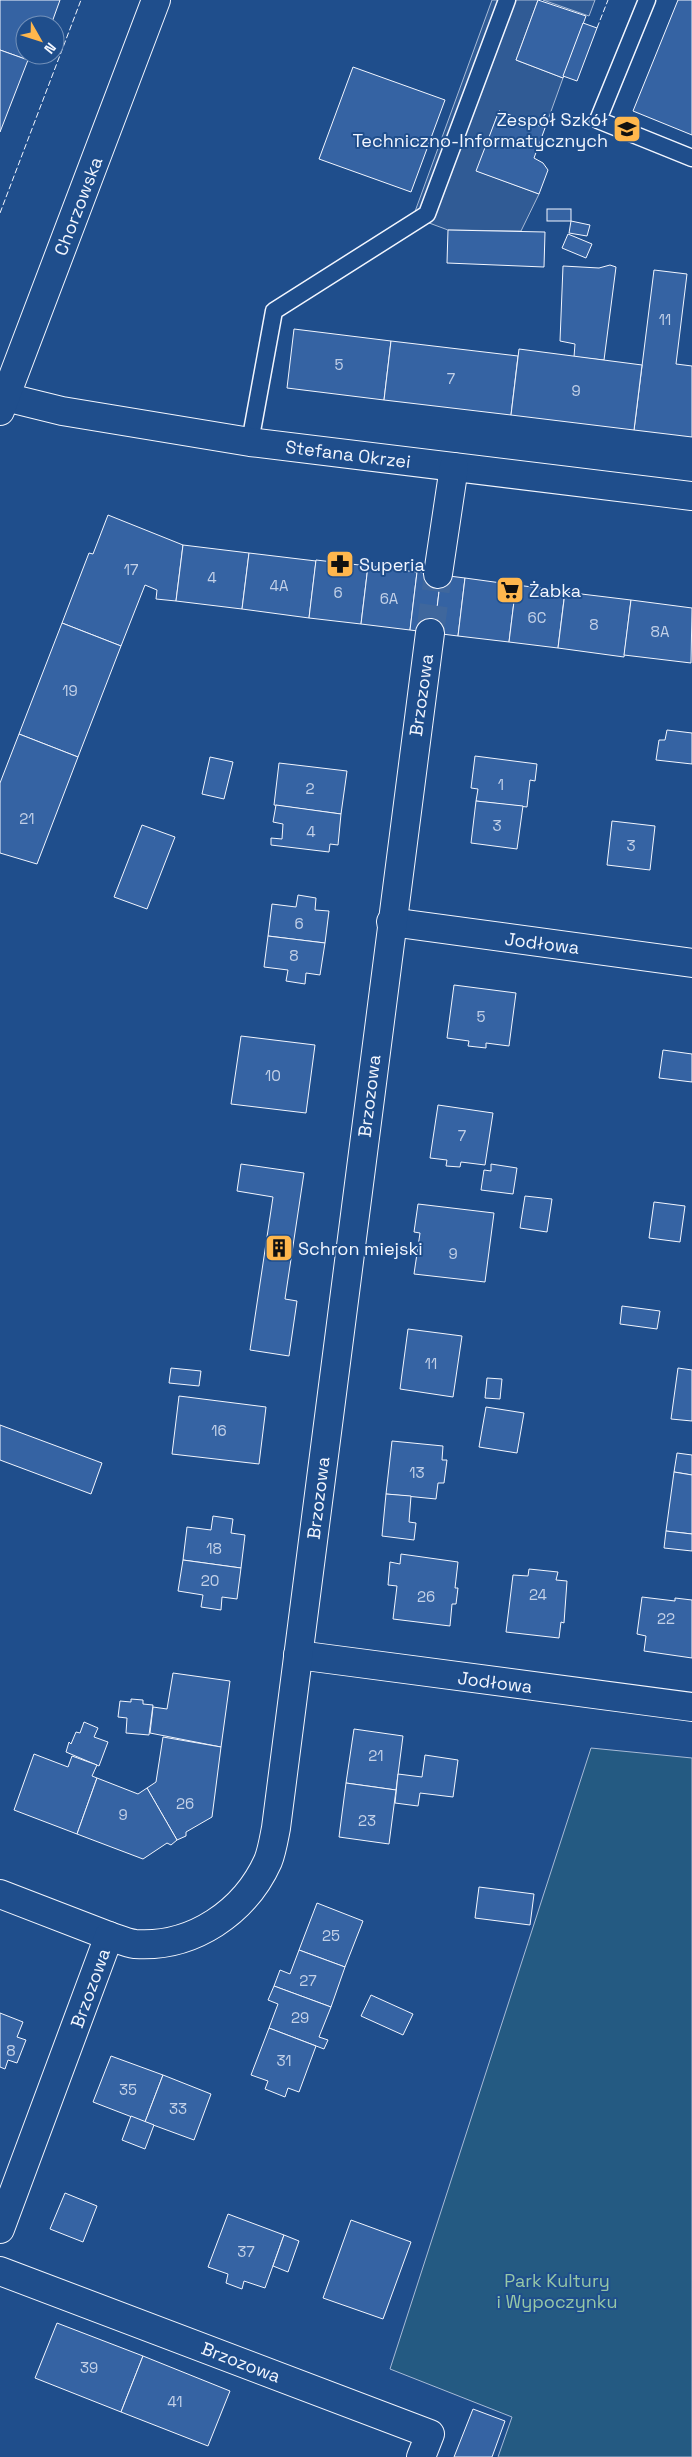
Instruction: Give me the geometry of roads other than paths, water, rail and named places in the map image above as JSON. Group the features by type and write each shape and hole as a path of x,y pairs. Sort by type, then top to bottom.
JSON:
{"street":[{"name":"Chorzowska","path":"3,404 156,0"},
{"name":"Stefana Okrzei","path":"3,404 62,411 250,442 692,496"},
{"path":"438,574 454,467"},
{"name":"Brzozowa","path":"0,2229 109,1936 134,1944 178,1939 208,1928 230,1913 252,1889 268,1860 276,1828 391,922 430,633"},
{"name":"Jodłowa","path":"391,922 692,962"},
{"name":"Jodłowa","path":"298,1655 692,1707"},
{"path":"0,1894 109,1936"},
{"name":"Brzozowa","path":"0,2271 430,2434 422,2457"}],"lane":[{"path":"250,442 274,311 427,214 507,0"},
{"path":"647,0 598,120 692,158"}],"tunnel":[{"path":"430,633 438,574"}],"place":[{"name":"Zespół Szkół Techniczno-Informatycznych","path":"627,129"},
{"name":"Superia","path":"340,564"},
{"name":"Żabka","path":"510,590"},
{"name":"Schron miejski","path":"279,1248"}],"park label":[{"name":"Park Kultury i Wypoczynku","path":"557,2290"}]}
